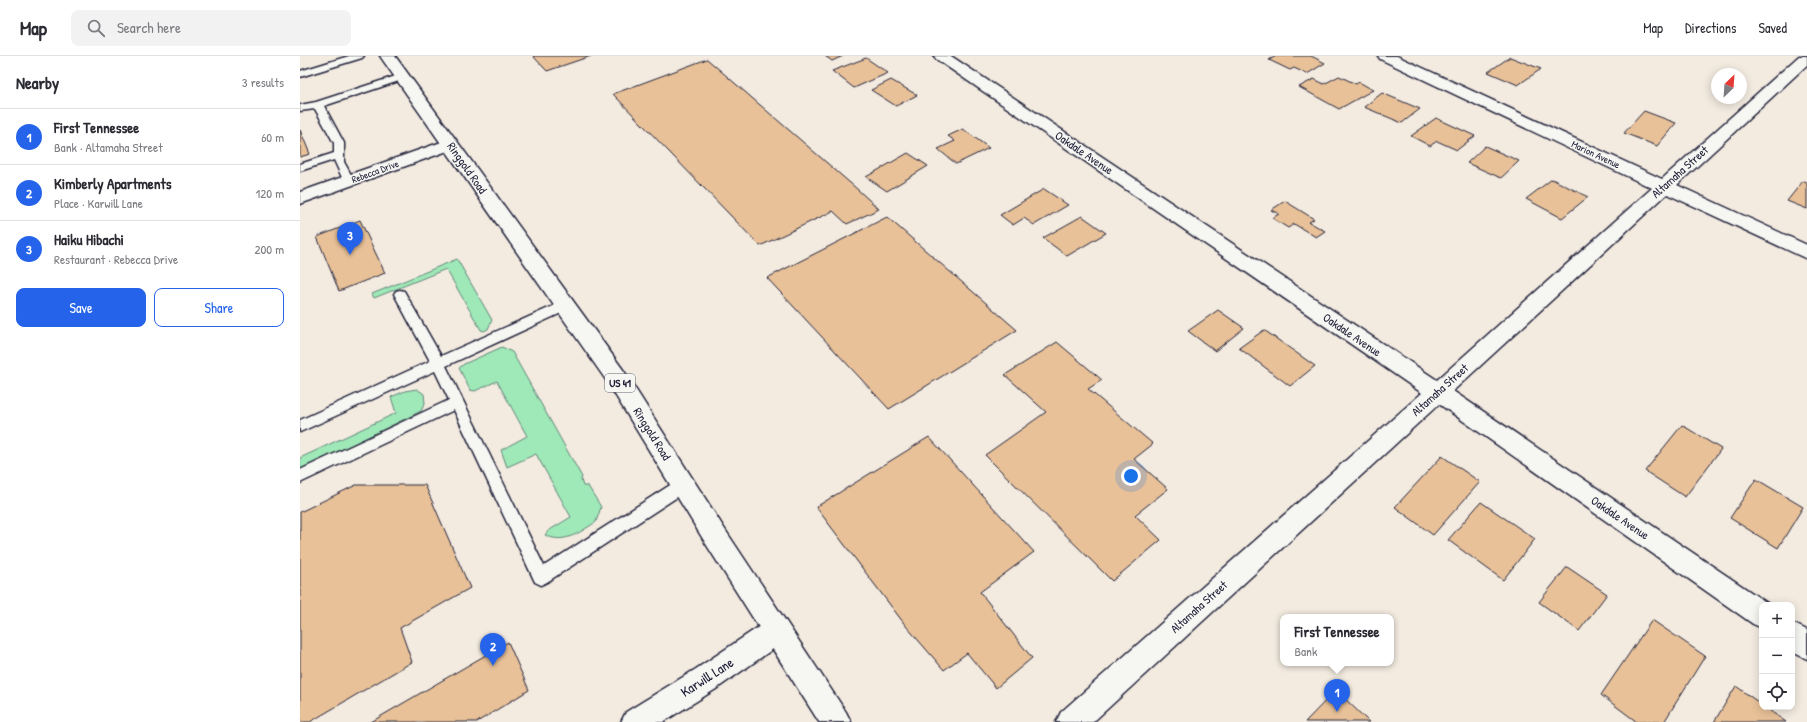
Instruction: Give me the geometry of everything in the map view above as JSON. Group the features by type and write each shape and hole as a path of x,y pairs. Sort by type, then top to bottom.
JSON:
{"street":[{"name":"Ringgold Road","path":"387,56 616,377 776,631 836,722"},
{"name":"Oakdale Avenue","path":"941,56 1438,392 1759,613"},
{"name":"Marion Avenue","path":"1385,56 1807,253"},
{"name":"Altamaha Street","path":"1071,722 1438,392 1807,56"},
{"name":"Rebecca Drive","path":"300,198 450,144"},
{"name":"Karwill Lane","path":"636,722 706,678 776,631"},
{"path":"1795,638 1807,646"}],"lane":[{"path":"300,74 360,56"},
{"path":"300,108 318,105 402,77"},
{"path":"318,105 339,143 339,162 348,180"},
{"path":"300,168 339,155"},
{"path":"400,294 438,363 541,577 684,485"},
{"path":"300,426 565,306"},
{"path":"300,477 456,402"}],"green space":[{"path":"457,259 492,320 488,329 484,331 481,330 446,269 374,298 372,294"},
{"path":"502,347 512,352 582,477 581,480 583,486 588,486 601,507 596,522 572,536 559,539 545,535 548,531 571,517 536,454 507,467 501,450 527,436 497,381 475,391 470,390 459,368 464,364"},
{"path":"417,389 424,394 425,403 421,411 300,471 300,458 396,413 391,397 405,391"}],"building":[{"path":"533,56 591,56 547,71"},
{"path":"825,56 843,56 832,61"},
{"path":"1276,56 1311,56 1325,63 1307,74 1294,68 1290,70 1269,60"},
{"path":"1510,57 1541,69 1518,85 1488,72"},
{"path":"866,58 888,73 854,88 832,71"},
{"path":"707,59 879,209 847,224 833,211 760,246 613,94"},
{"path":"1339,76 1356,84 1359,82 1373,90 1339,109 1299,87 1314,79 1324,84"},
{"path":"891,80 917,95 896,106 871,90"},
{"path":"1382,93 1420,109 1402,123 1364,107"},
{"path":"1644,111 1676,123 1657,146 1624,133"},
{"path":"1436,118 1475,136 1457,150 1437,141 1430,146 1411,136"},
{"path":"963,129 989,148 956,164 938,149 955,141 948,136"},
{"path":"300,130 310,154 300,157"},
{"path":"1485,146 1519,161 1501,178 1467,163"},
{"path":"908,153 928,166 887,191 866,177"},
{"path":"1552,179 1588,197 1562,218 1526,199"},
{"path":"1803,181 1807,182 1807,209 1787,201"},
{"path":"1044,189 1068,205 1034,225 1024,218 1013,225 1000,215"},
{"path":"1285,201 1314,219 1309,222 1325,231 1316,237 1294,224 1288,228 1272,218 1279,214 1271,210"},
{"path":"1082,216 1106,233 1067,256 1043,238"},
{"path":"887,217 1017,330 889,409 767,278"},
{"path":"360,220 385,273 339,291 317,237"},
{"path":"1218,310 1244,328 1215,351 1188,331"},
{"path":"1264,330 1315,366 1290,386 1239,348"},
{"path":"1057,342 1102,380 1088,389 1153,444 1134,459 1168,489 1135,515 1161,540 1112,581 985,455 1046,412 1005,375"},
{"path":"1682,425 1721,449 1685,497 1645,471"},
{"path":"929,437 1034,552 980,592 1032,658 996,688 967,653 944,670 906,626 816,507"},
{"path":"1442,456 1480,482 1433,535 1395,507"},
{"path":"1756,479 1803,507 1778,548 1730,518"},
{"path":"356,485 425,485 470,588 400,628 412,662 310,722 300,722 300,512"},
{"path":"1481,502 1535,539 1503,580 1448,540"},
{"path":"1567,567 1607,594 1579,631 1539,602"},
{"path":"1652,620 1705,656 1664,722 1637,722 1601,695"},
{"path":"508,642 529,690 477,722 371,722"},
{"path":"1736,686 1759,703 1759,710 1769,710 1786,722 1714,722"},
{"path":"1336,690 1369,722 1305,722"}],"place":[{"name":"Haiku Hibachi","path":"350,255"},
{"name":"Kimberly Apartments","path":"493,666"},
{"name":"First Tennessee","path":"1337,712"}]}
